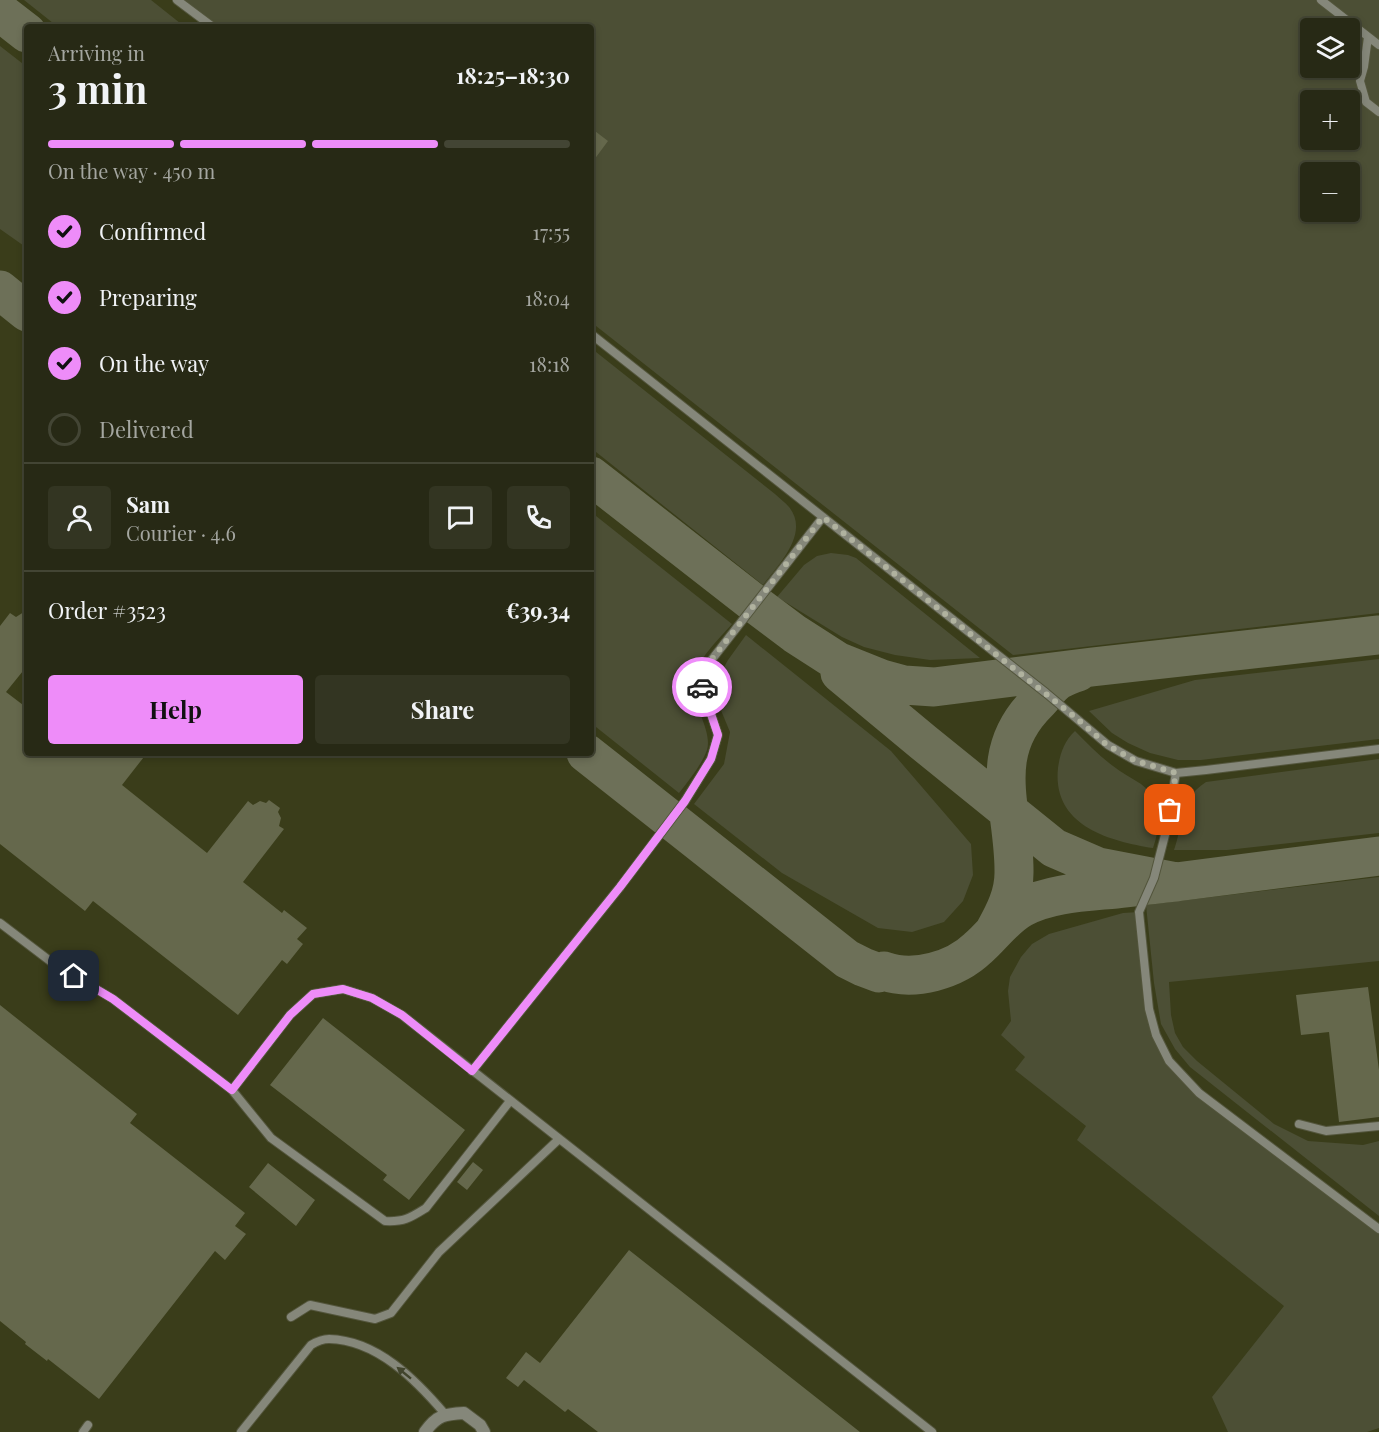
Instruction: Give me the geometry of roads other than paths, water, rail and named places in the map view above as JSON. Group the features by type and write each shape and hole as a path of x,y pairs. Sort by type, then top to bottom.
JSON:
{"street":[{"path":"427,1430 445,1414 464,1413 485,1430"}],"lane":[{"path":"177,0 209,24"},
{"path":"1321,0 1379,45"},
{"path":"1368,37 1368,49 1360,81 1366,102 1379,112"},
{"path":"594,336 1075,717 1107,745 1136,761 1176,773 1379,749"},
{"path":"472,1071 620,887 685,801 711,759 718,735 701,684 705,668 823,517"},
{"path":"1176,773 1165,835 1154,878 1139,912 1149,1009 1156,1035 1169,1061 1199,1093 1379,1229"},
{"path":"0,923 54,964 113,999 232,1090 271,1138 385,1221 400,1221 426,1208 510,1101"},
{"path":"232,1090 290,1015 313,994 343,989 372,998 402,1015 932,1432"},
{"path":"1299,1124 1326,1131 1379,1126"},
{"path":"291,1317 310,1305 375,1319 392,1313 439,1252 559,1139"},
{"path":"241,1432 311,1345 327,1338 355,1343 382,1356 424,1390 445,1414"}]}
